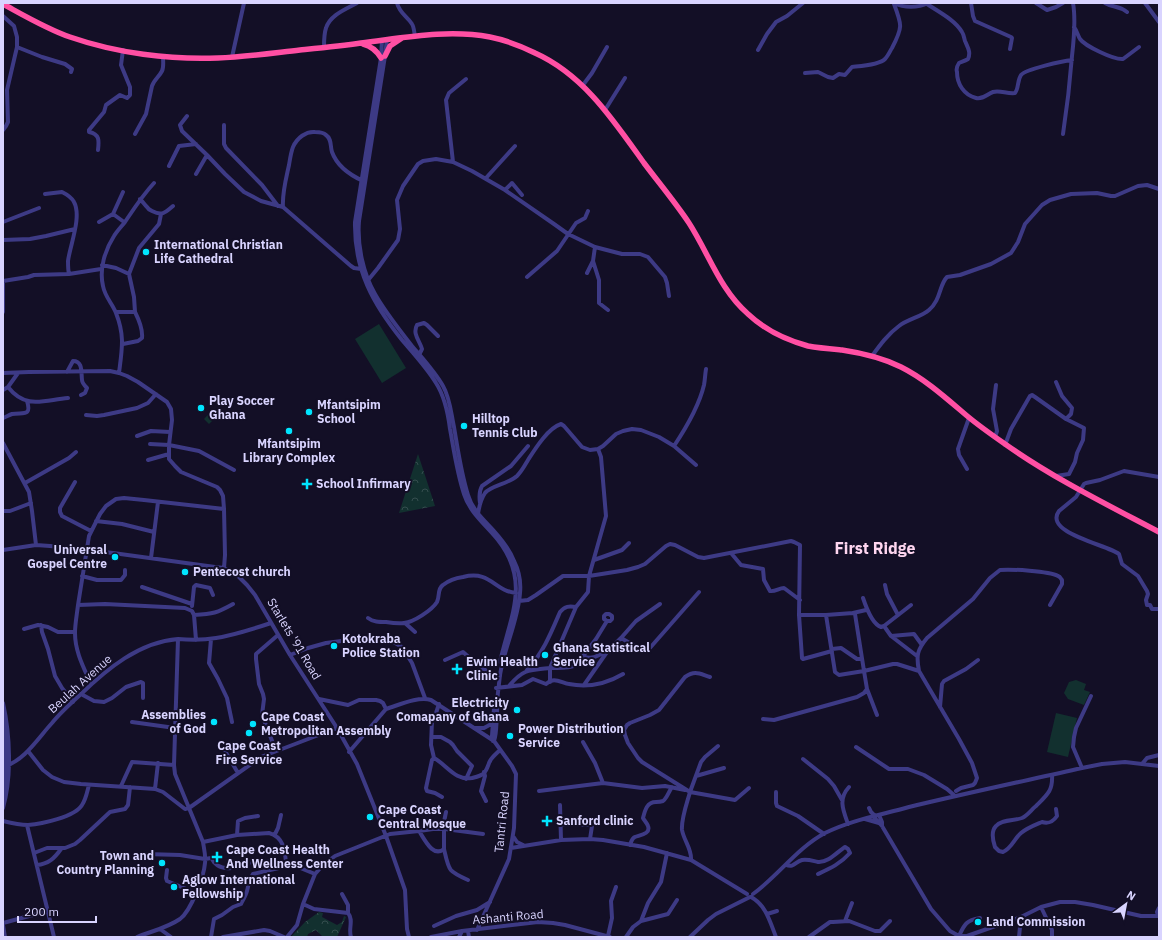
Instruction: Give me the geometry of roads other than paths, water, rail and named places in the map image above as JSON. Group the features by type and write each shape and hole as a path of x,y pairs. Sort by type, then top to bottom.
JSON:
{"highway":[{"path":"4,4 34,22 88,43 164,57 232,57 359,44 415,36 453,34 475,35 499,40 513,44 545,58 567,72 583,85 605,110 689,224 728,293 746,313 768,330 790,340 807,345 872,356 890,362 911,372 931,386 969,418 1005,445 1080,491 1159,532"},
{"path":"359,44 371,47 383,57 390,46 402,38"}],"street":[{"path":"232,57 244,3"},
{"path":"324,47 325,30 334,16 357,3"},
{"path":"397,3 404,16 413,25 415,36"},
{"path":"758,50 776,22 803,3"},
{"path":"894,3 901,6 917,7 928,4 956,24 962,32 970,56 968,60 957,66 956,72 958,82 964,91 976,98 986,96 993,92 1010,94 1015,93 1018,89 1019,79 1023,73 1054,63 1072,60"},
{"path":"805,73 818,72 833,78 839,74 845,75 852,67 870,65 884,60 898,35 901,23 894,3"},
{"path":"971,3 975,21 1011,37 1012,40 1010,49"},
{"path":"1036,3 1047,10 1063,3"},
{"path":"1063,134 1072,60 1074,27 1072,3"},
{"path":"1105,3 1110,6 1120,7 1127,12"},
{"path":"1145,3 1159,22"},
{"path":"3,16 14,26 17,37 17,47 8,90 8,122 3,130"},
{"path":"1074,27 1080,39 1093,48 1116,59 1123,59 1139,46"},
{"path":"384,40 383,57 355,224 356,246 372,292 446,391 462,473 470,500 477,515 501,538 517,568 520,582 519,601 498,676"},
{"path":"17,47 65,64 72,69 71,72"},
{"path":"583,85 592,73 607,47"},
{"path":"98,150 99,143 97,134 90,132 89,130 104,112 104,108 107,104 120,95 127,98 130,95 130,88 121,65 122,50"},
{"path":"135,134 146,114 152,86 162,72 164,57"},
{"path":"605,110 625,78"},
{"path":"453,162 446,100 449,93 466,79"},
{"path":"187,116 180,125 181,130 225,174 248,194 261,201 284,207 352,267 361,269"},
{"path":"224,125 223,138 226,148 262,185 278,206"},
{"path":"284,207 283,195 293,147 298,140 306,133 311,131 319,132 327,136 330,139 333,154 340,166 363,181"},
{"path":"169,166 179,146 196,144"},
{"path":"486,178 510,154 515,146"},
{"path":"196,174 207,155"},
{"path":"368,279 378,268 398,240 400,229 397,200 405,183 418,164 423,161 436,159 453,162 486,178 568,234 594,247 622,254 640,254 648,257 665,277 669,296"},
{"path":"119,373 123,335 116,312 106,296 102,285 102,267 111,241 140,199 154,183"},
{"path":"505,190 512,183 522,195"},
{"path":"872,356 887,336 894,330 932,308 940,296 944,282 947,278 991,264 1011,253 1018,242 1025,224 1042,205 1050,200 1071,194 1097,193 1114,196 1126,190 1147,185 1159,189"},
{"path":"45,194 62,192 75,203 75,229 68,261 69,274"},
{"path":"99,222 109,218 113,214 123,192"},
{"path":"140,199 148,208 161,214"},
{"path":"123,344 138,341 142,338 141,327 135,312 134,297 129,274 139,248 158,224 161,214 173,206"},
{"path":"3,222 39,208"},
{"path":"527,277 557,251 577,222 585,218 588,211"},
{"path":"113,214 124,222"},
{"path":"3,240 30,239 75,229"},
{"path":"594,247 593,261 599,280 599,303 608,310"},
{"path":"586,273 593,261"},
{"path":"352,267 361,262"},
{"path":"361,262 361,269 381,311 435,381 441,392 446,407 458,473 464,494 469,506 507,553 514,573 516,593 498,676 492,736 494,741"},
{"path":"3,312 3,281 34,275 69,274 102,267 116,268 129,274"},
{"path":"116,312 135,312"},
{"path":"419,354 422,349 415,334 415,328 417,325 424,323 438,336"},
{"path":"67,372 71,363 76,360 82,371 82,381 87,388 81,395"},
{"path":"674,446 684,430 699,399 704,385 706,369"},
{"path":"3,373 110,371 132,379 167,402 171,409 172,420 169,458 181,472 217,487 220,490 224,509 224,568"},
{"path":"3,390 8,388 18,372"},
{"path":"1056,382 1062,396 1072,408 1071,414 1066,419"},
{"path":"995,438 997,431 993,409 996,385"},
{"path":"8,388 21,399 27,401 39,402 68,398"},
{"path":"86,415 104,416 137,408 148,403 156,394"},
{"path":"1005,445 1011,430 1031,396 1035,397 1066,419 1083,427 1083,440 1069,474 1055,476"},
{"path":"3,418 13,414 25,414 28,412 29,407 27,401"},
{"path":"967,468 959,455 958,449 969,418"},
{"path":"477,515 480,504 488,490 513,479 519,474 548,433 561,424 582,447 590,450 598,449 616,434 623,431 632,429 641,430 659,437 674,446 696,465"},
{"path":"137,436 151,431 170,432"},
{"path":"3,443 29,492 36,545"},
{"path":"150,444 169,445 199,451 234,470"},
{"path":"480,504 479,496 482,486 511,466 528,446"},
{"path":"550,682 550,668 576,607 588,592 589,576 606,516 602,457 598,449"},
{"path":"25,483 69,458 76,452"},
{"path":"148,460 169,454"},
{"path":"1159,477 1124,471 1100,480 1086,483 1076,497 1057,513 1056,519 1058,525 1071,534 1119,554 1122,564 1138,576 1147,591 1147,605 1150,605 1152,609 1159,609"},
{"path":"75,482 60,508 60,512 62,516 91,531"},
{"path":"91,684 81,661 75,632 88,539 96,521 106,506 116,499 124,498 224,509"},
{"path":"151,558 158,502"},
{"path":"3,511 10,511 31,503"},
{"path":"96,521 122,524 154,532"},
{"path":"519,601 528,600 563,576 589,576 638,567 652,559 670,544 698,557 704,558 791,541 800,545 799,615 802,658 803,659 840,648 857,659 862,659"},
{"path":"594,560 622,550 630,543"},
{"name":"Starlets '91 Road","path":"3,550 36,545 224,568 236,574 248,585 290,655 337,728 357,764 386,836 405,890 407,929 409,937"},
{"path":"731,553 741,564 763,569 764,580 770,592 784,588 800,600"},
{"path":"82,576 97,580 122,580 125,575 125,570"},
{"path":"956,794 961,788 973,785 977,778 972,763 959,739 919,671 917,656 922,645 927,638 973,599 990,578 1000,570 1040,572 1057,575 1062,580 1062,584 1050,605"},
{"path":"368,618 379,622 405,623 422,615 436,603 439,599 440,588 442,585 462,577 475,575 482,576 510,592 516,593"},
{"path":"196,640 192,604 194,587 196,585 210,588 212,595"},
{"path":"885,585 898,615"},
{"path":"142,587 192,604"},
{"path":"621,638 642,650 649,649 699,592"},
{"path":"863,598 866,610 877,626 881,627 911,605"},
{"path":"78,605 185,608 193,613 210,614 234,604"},
{"path":"584,686 610,649 636,621 660,604"},
{"path":"527,671 534,664 544,648 563,608 568,606 576,607"},
{"path":"799,615 854,613 866,610"},
{"path":"854,613 867,689 877,715"},
{"path":"826,615 835,672 837,674 839,675 864,671 893,664 919,671"},
{"path":"509,686 518,675 527,671 574,666 596,639 607,621"},
{"name":"Beulah Avenue","path":"7,766 28,751 52,722 91,684 110,668 134,652 164,641 178,639 211,639 245,632 271,623"},
{"path":"405,623 415,632"},
{"path":"24,629 34,625 41,625 58,632 75,632"},
{"path":"41,625 55,676 73,702"},
{"path":"884,626 891,636 917,656"},
{"path":"891,636 913,633 922,645"},
{"path":"276,751 262,715 264,694 259,684 256,654 278,635"},
{"path":"137,937 160,930 181,919 186,914 196,893 205,859 203,842 175,774 178,639"},
{"path":"211,639 209,663 227,698 232,722"},
{"path":"290,655 326,643 350,640 390,640 402,647 412,663 425,698"},
{"path":"583,656 591,658 610,649"},
{"path":"445,660 463,652 480,667 498,676"},
{"path":"940,707 942,684 944,681 966,669 978,660"},
{"path":"689,791 642,762 628,743 624,730 630,723 659,710 689,674 697,673 710,677"},
{"path":"497,688 522,685 533,679 546,684 555,680 584,686 602,684 623,674"},
{"path":"81,694 94,701 104,702 112,698 126,687 141,682 143,683 143,698"},
{"path":"494,741 496,736 497,688"},
{"path":"763,719 774,720 857,697 864,693 867,689"},
{"path":"1082,768 1078,756 1074,752 1073,742 1076,728 1091,696"},
{"path":"349,752 386,709 425,698 439,704 494,741"},
{"path":"319,699 348,705 359,700 376,700 380,701 386,709"},
{"path":"3,703 7,725 7,795 3,808"},
{"path":"439,704 432,721 431,745 434,758 432,760 426,788 427,791 442,797"},
{"path":"3,721 4,751 7,766 3,798"},
{"path":"132,722 175,728"},
{"path":"474,728 484,728 493,723"},
{"path":"28,751 40,767 52,777 64,782 155,789 163,792 186,809 261,757 337,728"},
{"path":"432,737 441,737 450,742 457,752 472,766 466,779"},
{"name":"Tantri Road","path":"477,930 507,865 513,836 516,774 494,741"},
{"path":"583,742 595,763 603,783"},
{"path":"691,860 691,852 684,838 682,829 689,791 705,757 718,746"},
{"path":"856,747 889,768 908,769 924,775 956,794"},
{"path":"434,758 461,777 466,779 475,778 484,772 490,761 500,750"},
{"path":"225,751 238,773"},
{"path":"1142,764 1147,758 1159,755"},
{"path":"803,759 828,779 834,786 842,800 848,824"},
{"path":"121,786 132,762 174,765"},
{"path":"690,937 716,914 742,901 766,884 802,850 824,834 848,824 956,794 963,794 1082,768 1125,762 1159,766"},
{"path":"155,789 158,764"},
{"path":"696,776 724,768"},
{"path":"484,772 485,776 481,791 486,801"},
{"path":"1052,775 1053,783 1049,792 1030,812 1023,817 996,825 993,830 995,847 1003,852 1007,850 1021,833 1032,826 1042,822 1046,823 1053,821 1058,816 1056,809"},
{"path":"539,791 603,783 637,788 665,786 735,800 749,788"},
{"path":"3,821 27,825 69,815 82,807 88,785"},
{"path":"37,865 49,862 61,849 80,840 110,812 125,809 128,805 130,786"},
{"path":"630,845 634,837 644,835 648,830 648,825 643,818 646,807 649,803 661,802 672,787"},
{"path":"842,800 845,791 849,787"},
{"path":"776,792 777,806 798,816 824,834"},
{"path":"560,805 561,840"},
{"path":"869,808 881,824 931,909 950,931 959,936 967,936 1021,917 1042,907 1060,902 1075,902 1094,905 1141,916 1158,916 1157,912 1159,908"},
{"path":"446,812 444,822 444,849 450,869 453,873 468,880"},
{"path":"881,824 888,813"},
{"path":"275,834 281,815"},
{"path":"237,835 238,821 245,818 258,816"},
{"path":"864,819 881,824"},
{"path":"560,824 592,825 590,838"},
{"path":"27,825 54,937"},
{"path":"223,937 264,930 285,937 297,924 315,874 323,865 335,856 395,833 445,829 483,834"},
{"path":"419,831 433,850 441,852 444,849"},
{"path":"203,842 237,835 275,834 283,844 286,864"},
{"path":"513,836 517,842 523,845"},
{"path":"511,848 561,840 590,838 667,853 691,860 740,890 750,894 758,901 767,914 776,937"},
{"path":"34,853 53,847 61,849"},
{"path":"786,865 790,867 804,859 822,862 826,861 845,847 848,849 850,853 842,862 818,874"},
{"path":"641,921 648,903 661,882 667,853"},
{"path":"146,854 180,855 205,859 212,858 216,864 226,869 231,868 232,864"},
{"path":"252,863 272,861 293,865 315,874"},
{"path":"211,937 214,919 233,907 242,904 244,896 247,893 248,881 253,874 293,865"},
{"path":"167,870 167,881 196,893"},
{"path":"609,937 612,918 611,901 616,887"},
{"path":"342,894 348,904 348,913 351,921 351,937"},
{"path":"626,937 633,927 641,921 668,914 677,900"},
{"path":"434,926 456,916 477,910 490,902"},
{"path":"845,921 852,903"},
{"path":"303,904 314,909 348,913"},
{"path":"1042,907 1052,930 1052,937"},
{"path":"4,935 3,924 48,911"},
{"path":"767,914 777,911"},
{"path":"1019,937 1021,917"},
{"path":"959,936 965,924 969,921 980,918"},
{"path":"809,937 830,922 849,921 875,932 880,931 890,921"},
{"name":"Ashanti Road","path":"431,937 462,931 538,922 553,923 593,935 609,937"},
{"path":"166,927 166,934"},
{"path":"160,930 171,937"},
{"path":"459,937 462,931"},
{"path":"468,931 469,937"},
{"path":"450,934 456,937"}],"place":[{"name":"International Christian Life Cathedral","path":"146,252"},
{"name":"Play Soccer Ghana","path":"201,408"},
{"name":"Mfantsipim School","path":"309,412"},
{"name":"Hilltop Tennis Club","path":"464,426"},
{"name":"Mfantsipim Library Complex","path":"289,431"},
{"name":"School Infirmary","path":"307,484"},
{"name":"Universal Gospel Centre","path":"115,557"},
{"name":"Pentecost church","path":"185,572"},
{"name":"Kotokraba Police Station","path":"334,646"},
{"name":"Ghana Statistical Service","path":"545,655"},
{"name":"Ewim Health Clinic","path":"457,669"},
{"name":"Electricity Comapany of Ghana","path":"517,710"},
{"name":"Assemblies of God","path":"214,722"},
{"name":"Cape Coast Metropolitan Assembly","path":"253,724"},
{"name":"Cape Coast Fire Service","path":"249,733"},
{"name":"Power Distribution Service","path":"510,736"},
{"name":"Cape Coast Central Mosque","path":"370,817"},
{"name":"Sanford clinic","path":"547,821"},
{"name":"Cape Coast Health And Wellness Center","path":"217,857"},
{"name":"Town and Country Planning","path":"162,863"},
{"name":"Aglow International Fellowship","path":"174,887"},
{"name":"Land Commission","path":"978,922"}],"district":[{"name":"First Ridge","path":"875,548"}]}
